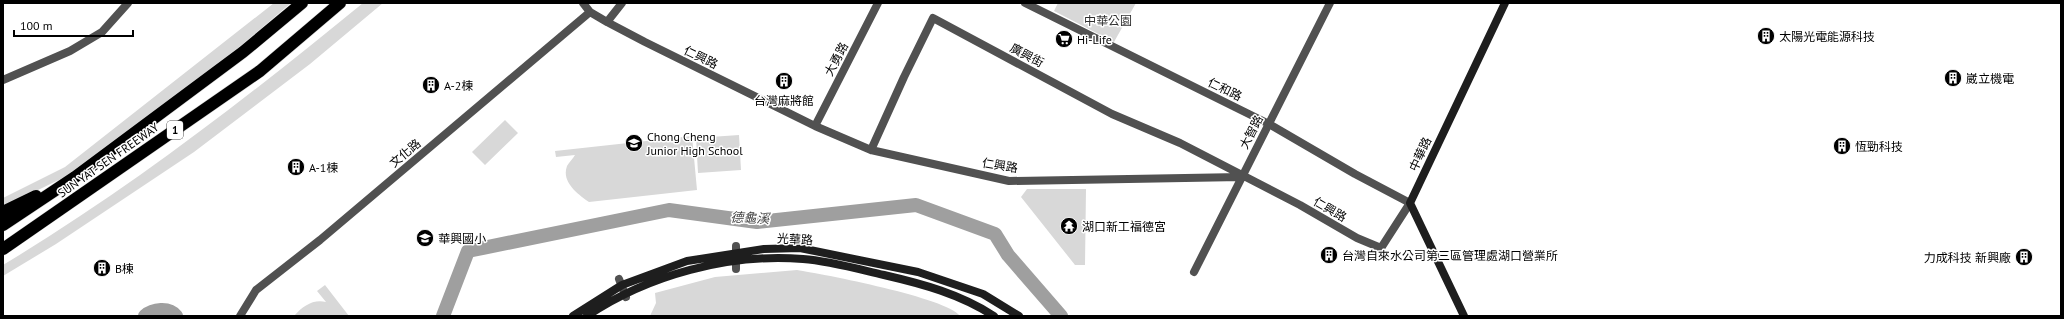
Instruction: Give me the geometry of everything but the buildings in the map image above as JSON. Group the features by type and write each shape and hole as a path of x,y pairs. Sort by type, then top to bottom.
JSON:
{"highway":[{"name":"SUN YAT-SEN FREEWAY","path":"3,224 75,177 243,52 302,3"},
{"name":"SUN YAT-SEN FREEWAY","path":"6,247 260,71 340,3"},
{"path":"3,212 75,177"}],"street":[{"path":"3,80 70,51 102,32 128,3"},
{"name":"仁興路","path":"583,3 590,12 607,22 815,126 871,150 1009,181 1242,176 1300,205 1357,238 1381,248 1410,203"},
{"path":"607,22 622,3"},
{"name":"大勇路","path":"815,126 878,3"},
{"name":"仁和路","path":"1025,3 1269,124 1355,174 1410,203"},
{"name":"大智路","path":"1194,272 1330,3"},
{"name":"中華路","path":"1410,203 1505,3"},
{"name":"文化路","path":"240,316 256,290 320,240 590,12"},
{"name":"廣興街","path":"871,150 933,18 1112,114 1180,143 1242,176"},
{"path":"1410,203 1464,316"},
{"name":"光華路","path":"573,316 623,288 687,261 736,249 800,248 918,272 983,294 1019,316"},
{"path":"736,249 737,265"},
{"name":"光華路","path":"587,316 623,288 689,269 737,265 768,258 804,259 857,268 906,280 949,293 976,305 994,316"}],"green space":[{"path":"274,3 291,3 238,48 73,173 3,207 3,198 65,167"},
{"path":"363,3 383,3 310,64 194,152 56,244 3,276 3,265 97,205 143,173 276,73"},
{"name":"中華公園","path":"1058,3 1136,3 1114,42 1054,11"},
{"path":"505,120 518,133 485,165 472,152"},
{"path":"739,135 741,170 698,173 696,138"},
{"path":"692,136 697,190 589,202 572,187 566,177 567,166 575,155 556,157 555,151"},
{"path":"1027,189 1086,189 1085,265 1075,265 1021,197"},
{"path":"797,270 832,276 910,295 951,309 960,316 650,316 656,303 655,293 715,277"},
{"path":"325,285 349,316 294,316 308,304 321,301 326,302 317,291"}],"waterway":[{"name":"德龜溪","path":"443,316 468,251 669,210 757,222 916,205 995,234 1008,255 1061,316"},
{"name":"德龜溪","path":"145,316 152,312 161,310 169,311 176,316"}],"place":[{"name":"太陽光電能源科技","path":"1766,36"},
{"name":"Hi-Life","path":"1064,39"},
{"name":"崴立機電","path":"1953,78"},
{"name":"台灣麻將館","path":"784,81"},
{"name":"A-2棟","path":"431,85"},
{"name":"Chong Cheng Junior High School","path":"634,143"},
{"name":"恆勁科技","path":"1842,146"},
{"name":"A-1棟","path":"296,167"},
{"name":"湖口新工福德宮","path":"1069,226"},
{"name":"華興國小","path":"425,238"},
{"name":"台灣自來水公司第三區管理處湖口營業所","path":"1329,255"},
{"name":"力成科技 新興廠","path":"2024,257"},
{"name":"B棟","path":"102,268"}]}
